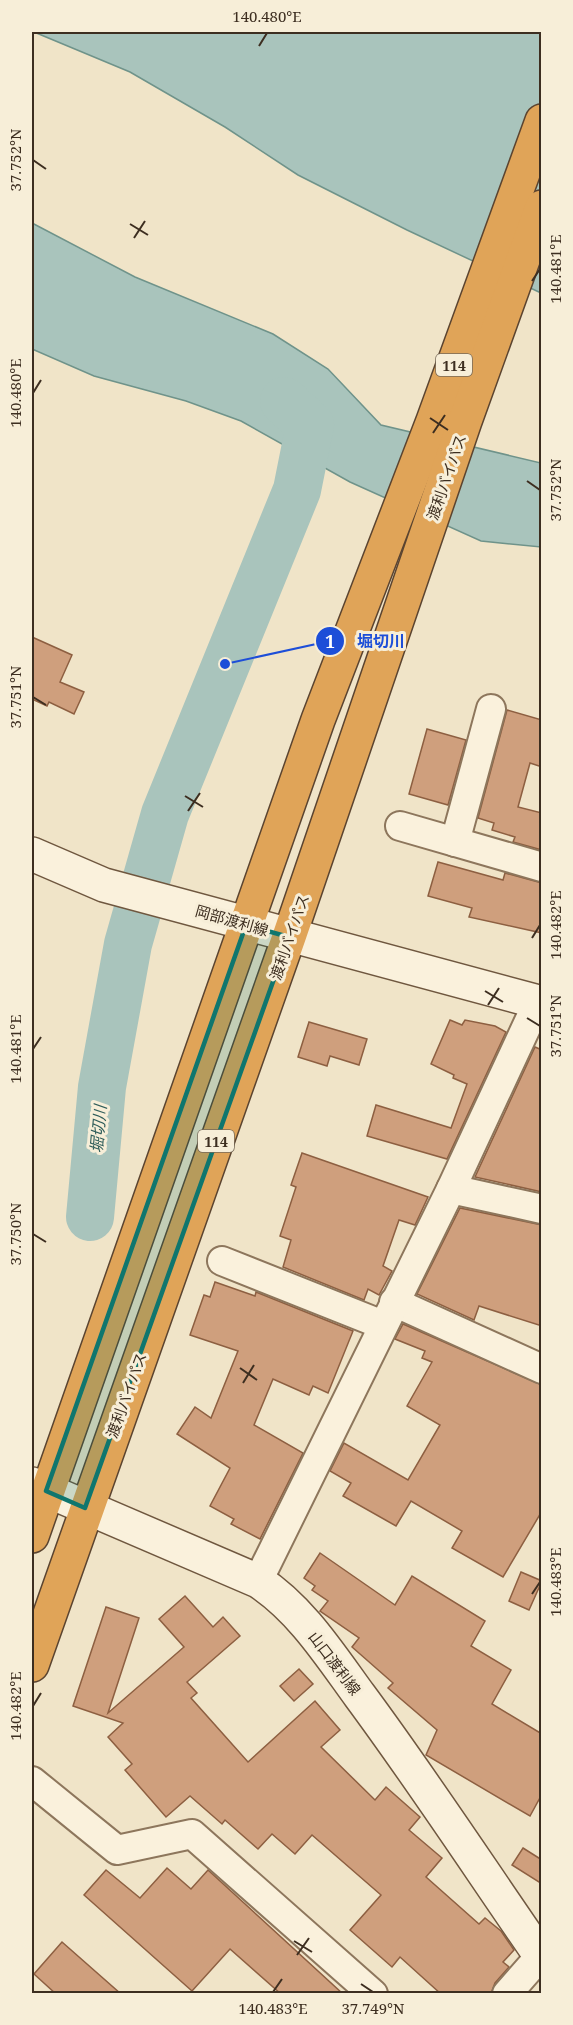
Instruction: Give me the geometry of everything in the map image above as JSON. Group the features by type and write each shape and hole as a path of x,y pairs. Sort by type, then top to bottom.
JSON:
{"highway":[{"name":"渡利バイパス","path":"32,1536 39,1488 361,608 434,421 542,120"},
{"name":"渡利バイパス","path":"32,1665 85,1508 289,937 542,207"}],"main road":[{"name":"岡部渡利線","path":"32,854 104,885 289,937 540,1003"},
{"name":"山口渡利線","path":"39,1488 258,1581 278,1594 334,1660 541,1956"}],"street":[{"path":"454,842 491,709"},
{"path":"400,826 542,867"},
{"path":"258,1581 540,1003"},
{"path":"451,1189 542,1209"},
{"path":"222,1261 389,1313 542,1369"},
{"path":"32,1781 117,1850 192,1834 373,1994"},
{"path":"507,1994 541,1956"}],"highlighted area":[{"path":"246,925 289,937 85,1508 46,1491"}],"water":[{"path":"34,32 541,32 541,293 407,230 298,175 225,127 130,72"},
{"path":"32,223 135,277 273,334 328,369 381,425 541,463 541,547 481,541 350,482 241,421 186,401 94,376 32,349"}],"building":[{"path":"32,637 72,655 60,682 84,692 74,714 49,702 47,706 32,699"},
{"path":"507,710 542,720 542,767 530,763 518,807 542,813 542,850 513,842 515,837 492,830 494,823 478,818"},
{"path":"427,729 466,740 448,805 409,794"},
{"path":"438,862 503,880 505,873 542,883 542,933 469,917 472,908 428,896"},
{"path":"450,1020 462,1025 465,1020 495,1026 506,1032 447,1159 367,1136 376,1105 451,1128 467,1084 431,1064"},
{"path":"309,1022 367,1039 359,1065 330,1056 327,1066 298,1057"},
{"path":"535,1047 542,1050 542,1192 475,1177"},
{"path":"302,1153 428,1197 415,1225 399,1220 383,1266 392,1271 379,1295 368,1289 364,1300 283,1267 291,1240 280,1236 296,1187 291,1185"},
{"path":"460,1208 542,1225 542,1326 479,1306 474,1320 417,1294"},
{"path":"215,1282 255,1296 256,1292 353,1331 328,1393 313,1386 309,1395 273,1379 254,1425 303,1453 260,1539 231,1524 234,1519 210,1506 230,1468 177,1434 195,1407 211,1418 238,1351 190,1335 204,1295 210,1297"},
{"path":"403,1324 542,1385 542,1511 503,1577 452,1548 462,1531 411,1501 396,1526 343,1496 351,1483 330,1471 344,1443 408,1480 440,1425 407,1406 432,1362 422,1358 425,1351 395,1339"},
{"path":"320,1553 395,1605 412,1576 485,1621 471,1646 511,1670 492,1704 542,1734 542,1794 530,1816 426,1755 437,1730 388,1688 393,1683 352,1647 359,1638 320,1611 328,1601 312,1590 315,1586 304,1578"},
{"path":"521,1572 542,1581 529,1610 509,1601"},
{"path":"185,1596 213,1627 223,1617 240,1636 187,1682 197,1693 191,1698 248,1762 315,1701 340,1730 321,1747 375,1800 386,1787 420,1817 409,1830 442,1858 426,1877 479,1924 485,1918 501,1931 514,1950 503,1962 509,1967 495,1983 491,1994 441,1994 400,1957 392,1967 350,1930 381,1895 312,1835 295,1854 272,1834 258,1849 225,1820 222,1824 190,1796 166,1817 125,1770 132,1764 108,1737 123,1723 73,1706 106,1607 139,1618 108,1713 184,1647 159,1619"},
{"path":"299,1669 313,1684 294,1701 280,1686"},
{"path":"523,1848 542,1860 542,1884 512,1865"},
{"path":"167,1868 191,1889 208,1870 343,1994 281,1994 230,1949 192,1991 84,1895 106,1870 140,1898"},
{"path":"62,1942 121,1994 56,1994 34,1974"}],"waterway":[{"name":"堀切川","path":"90,1217 102,1087 128,944 165,814 297,490 310,425 284,401"}],"place":[{"name":"堀切川","path":"225,664"}]}
